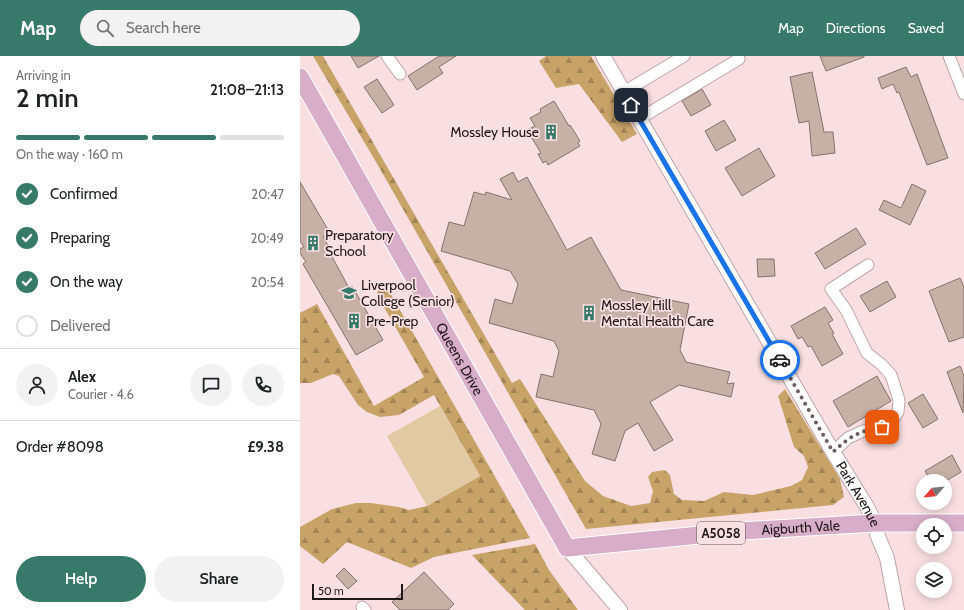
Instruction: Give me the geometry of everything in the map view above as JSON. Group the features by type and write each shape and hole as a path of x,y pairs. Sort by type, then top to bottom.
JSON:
{"main road":[{"name":"Queens Drive","path":"300,77 567,548"},
{"name":"Aigburth Vale","path":"567,548 741,531 875,524 964,524"}],"street":[{"name":"Park Avenue","path":"603,56 833,452 867,507 875,524 877,534 887,558 897,610"},
{"path":"624,92 684,56"},
{"path":"949,56 964,94"},
{"path":"392,58 400,74"},
{"path":"639,119 739,59"},
{"path":"833,452 848,438 863,431 882,427 892,421 898,412 899,400 891,375 882,365 867,353 846,310 831,289 868,265"},
{"name":"Queens Drive","path":"567,548 620,610"}],"green space":[{"path":"313,56 323,56 512,383 520,379 585,481 603,496 631,506 650,503 653,491 648,477 652,472 665,470 670,475 674,494 682,500 704,501 724,492 753,495 791,486 802,480 808,467 804,456 794,447 778,396 785,389 840,479 844,497 833,505 586,529 376,162"},
{"path":"546,56 591,56 637,134 622,142 579,84 556,88 539,61"},
{"path":"384,282 530,538 434,557 411,568 347,542 323,564 300,546 300,527 332,509 356,503 371,503 409,510 427,506 480,476 434,395 399,415 380,417 367,412 358,405 339,376 333,374 311,383 300,383 300,313 317,304 374,406 424,377 377,295 379,285"},
{"path":"535,544 549,570 578,610 525,610 472,555"}],"shaded area":[{"path":"440,406 480,476 427,506 387,436"}],"building":[{"path":"351,56 379,56 358,68"},
{"path":"439,56 456,56 439,67 443,73 417,90 408,76"},
{"path":"820,56 864,56 864,57 826,71"},
{"path":"906,67 911,77 917,74 948,158 927,165 899,92 897,93 893,84 882,89 878,78"},
{"path":"812,72 824,132 833,132 835,153 812,156 809,121 799,123 790,77"},
{"path":"377,79 394,105 382,113 364,87"},
{"path":"702,89 711,105 691,116 682,101"},
{"name":"Mossley House","path":"554,101 580,141 578,143 580,146 548,165 546,161 543,163 538,154 541,153 527,130 535,126 530,118 541,112 540,109"},
{"path":"724,120 736,140 716,151 705,131"},
{"path":"759,148 775,176 742,196 725,168"},
{"name":"Mossley Hill Mental Health Care","path":"513,172 518,182 527,177 567,250 591,237 621,290 689,304 680,350 686,362 730,372 727,384 734,383 731,397 679,385 650,402 673,440 654,451 638,423 625,431 615,461 592,454 601,424 594,410 536,397 541,374 553,377 559,351 554,341 489,323 495,299 512,304 518,284 510,271 441,251 449,222 464,226 474,192 485,195 486,192 512,200 500,179"},
{"path":"300,182 330,233 323,237 331,250 329,251 349,288 352,286 383,340 356,355 303,264 306,262 300,253 300,249 304,247 300,241"},
{"path":"912,184 926,191 910,225 879,210 884,200 901,208"},
{"path":"856,228 866,244 825,269 815,253"},
{"path":"757,259 774,259 775,276 758,277"},
{"path":"960,278 964,287 964,337 949,342 929,291"},
{"path":"887,281 896,297 870,312 860,296"},
{"path":"825,307 833,320 828,323 834,333 832,334 843,354 822,366 811,346 808,347 802,337 798,339 791,326"},
{"path":"960,366 964,376 963,413 947,372"},
{"path":"877,376 891,401 848,427 833,401"},
{"path":"923,394 938,419 923,428 908,403"},
{"path":"952,455 961,472 952,477 952,474 927,474 925,471"},
{"path":"344,568 357,581 348,589 336,576"},
{"path":"424,572 454,604 448,610 400,610 392,602"}],"way so far":[{"path":"780,360 833,452 848,438 863,431 882,427"}],"place":[{"name":"Mossley House","path":"551,132"},
{"name":"Preparatory School","path":"313,243"},
{"name":"Liverpool College (Senior)","path":"349,293"},
{"name":"Mossley Hill Mental Health Care","path":"589,313"},
{"name":"Pre-Prep","path":"354,321"}],"route":[{"path":"631,105 780,360"}]}
